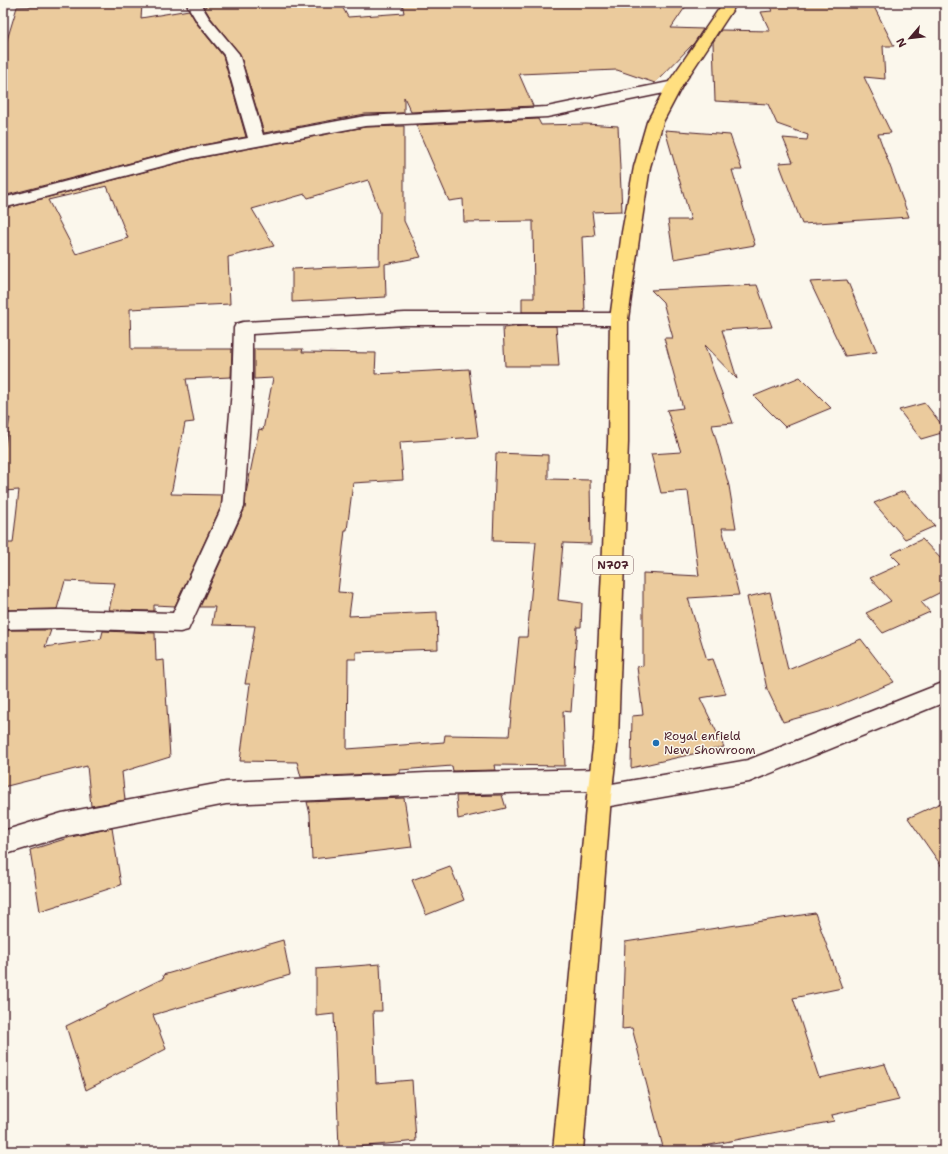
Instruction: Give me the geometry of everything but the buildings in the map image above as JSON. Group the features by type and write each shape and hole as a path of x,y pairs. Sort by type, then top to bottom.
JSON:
{"highway":[{"name":"N707","path":"568,1151 600,789 606,739 618,442 619,319 642,167 654,122 674,86 730,3"}],"street":[{"path":"194,3 204,20 231,54 257,141"},
{"path":"3,203 192,153 365,121 547,112 674,86"},
{"path":"3,620 60,619 180,623 233,507 242,390 243,328 405,319 619,319"},
{"path":"3,843 62,825 226,793 427,784 600,789 749,771 945,692"}],"place":[{"name":"Royal enfield New Showroom","path":"656,743"}]}
